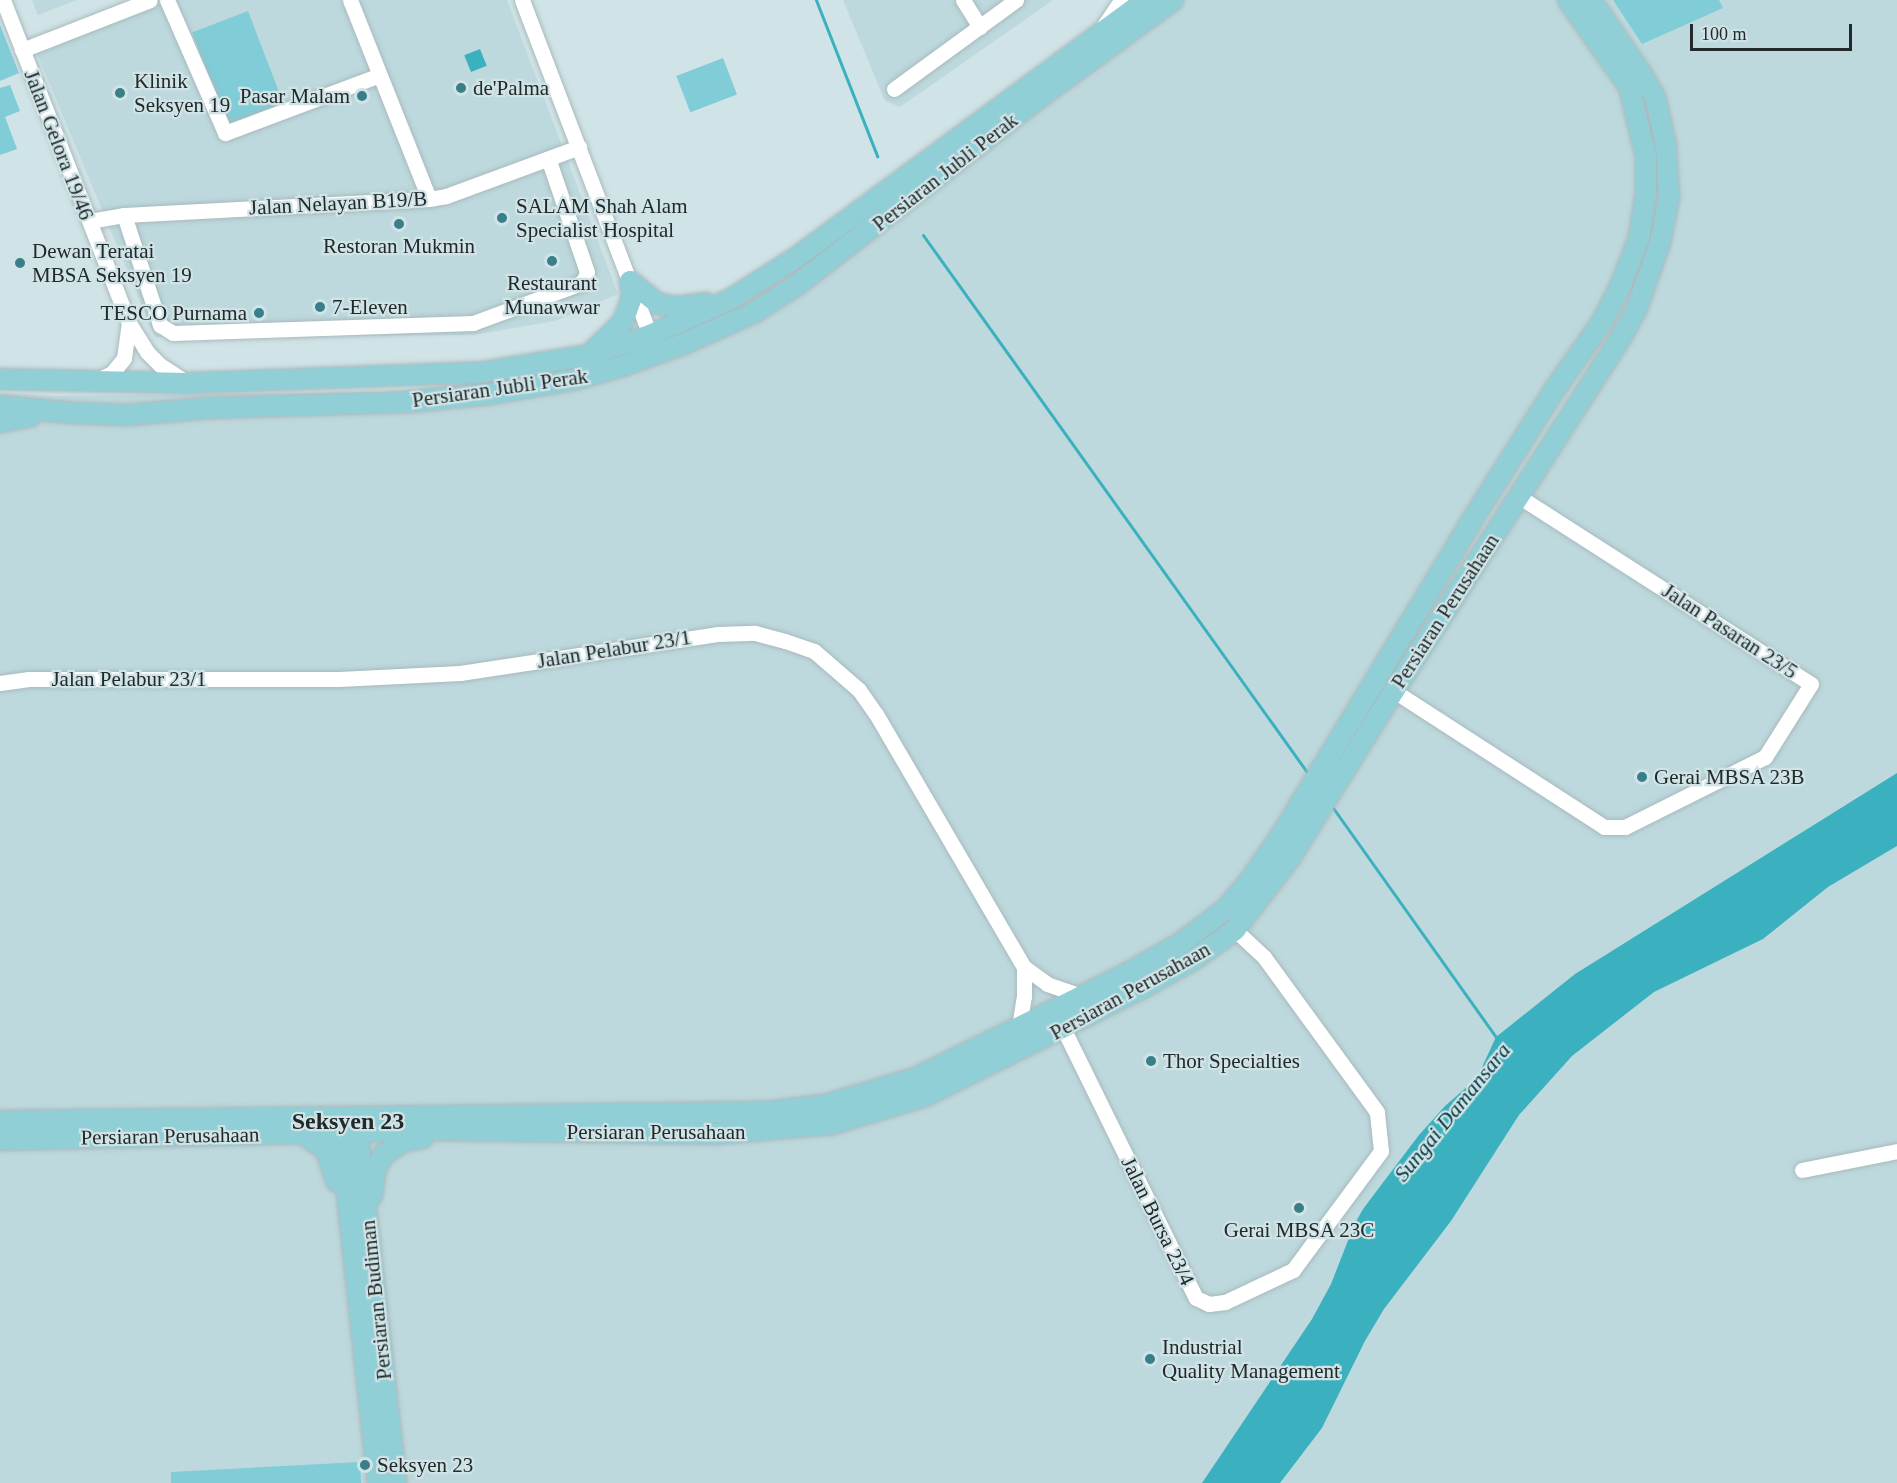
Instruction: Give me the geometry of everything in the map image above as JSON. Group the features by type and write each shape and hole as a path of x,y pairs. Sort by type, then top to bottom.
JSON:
{"main road":[{"name":"Persiaran Jubli Perak","path":"0,379 188,383 484,372 588,355 650,335 731,299 797,256 1146,0"},
{"name":"Persiaran Jubli Perak","path":"0,406 72,413 128,415 209,408 407,402 490,394 572,381 622,366 683,344 753,313 797,285 1056,86 1173,0"},
{"name":"Persiaran Perusahaan","path":"0,1121 348,1124 768,1112 826,1105 916,1078 1081,996 1181,943 1226,909 1251,879 1306,795 1488,495 1602,322 1620,287 1639,238 1646,192 1646,156 1636,105 1629,87 1568,0"},
{"name":"Persiaran Perusahaan","path":"0,1140 301,1133 348,1124 441,1130 705,1134 832,1124 925,1096 1063,1028 1193,960 1235,930 1290,858 1623,334 1637,308 1660,243 1669,197 1666,146 1656,100 1643,76 1591,0"},
{"path":"630,281 652,300 667,306 687,307 731,299"},
{"path":"588,355 611,337 623,322 632,297 630,281"},
{"path":"650,335 664,345 683,344"},
{"path":"0,422 18,417 72,413"},
{"path":"0,1114 76,1120"},
{"name":"Persiaran Budiman","path":"348,1124 359,1232 368,1376 378,1483"},
{"path":"359,1232 375,1171 383,1155 402,1142 426,1138 441,1130"},
{"path":"301,1133 326,1150 359,1232"},
{"name":"Persiaran Budiman","path":"359,1232 396,1483"}],"street":[{"name":"Jalan Gelora 19/46","path":"3,0 129,323 147,352 160,365 188,383"},
{"path":"22,50 150,0"},
{"path":"167,0 225,133 380,75"},
{"path":"350,0 429,199"},
{"path":"522,0 650,335"},
{"path":"963,0 980,27"},
{"path":"894,90 1016,0"},
{"path":"1098,34 1121,0"},
{"name":"Jalan Nelayan B19/B","path":"90,222 124,215 429,199 446,196 579,147"},
{"path":"124,215 160,325 173,333 473,323 581,283 587,272 548,158"},
{"name":"Jalan Gelora 19/46","path":"92,382 112,373 124,358 129,323"},
{"name":"Jalan Pasaran 23/5","path":"1394,692 1604,827 1625,827 1765,757 1811,684 1518,496"},
{"name":"Jalan Pelabur 23/1","path":"0,683 29,679 329,679 460,673 717,634 755,633 785,641 814,651 852,684 870,706 1024,967 1047,984 1081,996"},
{"name":"Jalan Pelabur 23/1","path":"0,671 29,679"},
{"name":"Jalan Bursa 23/4","path":"1063,1028 1196,1298 1209,1304 1226,1302 1293,1270 1381,1151 1377,1112 1264,957 1235,930"},
{"path":"1020,1027 1024,997 1024,967"},
{"path":"1802,1170 1897,1151"}],"shaded area":[{"path":"32,0 77,0 38,15"},
{"path":"169,0 507,0 618,294 555,321 474,335 155,337 36,51"},
{"path":"843,0 1053,0 900,107 885,101"},
{"path":"1160,0 1897,0 1897,773 1575,974 1497,1037 1477,1078 1445,1106 1363,1209 1354,1225 1331,1284 1312,1319 1202,1483 0,1483 0,393 54,396 383,392 541,376 651,345 742,306 891,200"},
{"path":"1613,0 1719,0 1723,8 1642,44"},
{"path":"248,11 283,103 227,125 192,33"},
{"path":"0,25 19,73 0,81"},
{"path":"723,58 737,94 690,112 676,76"},
{"path":"10,85 20,111 5,117 17,149 0,155 0,88"},
{"path":"1897,846 1897,1483 1280,1483 1322,1428 1365,1341 1384,1309 1451,1221 1519,1115 1572,1056 1654,992 1763,939 1828,887"},
{"path":"360,1462 361,1483 171,1483 171,1472"}],"water":[{"path":"480,49 487,66 471,72 464,55"},
{"name":"Sungai Damansara","path":"1897,773 1897,846 1828,887 1763,939 1654,992 1572,1056 1519,1115 1451,1221 1384,1309 1365,1341 1322,1428 1280,1483 1202,1483 1312,1319 1331,1284 1354,1225 1363,1209 1419,1135 1445,1106 1477,1078 1496,1037 1575,974"}],"waterway":[{"path":"816,0 877,156"},
{"path":"923,235 1309,775"},
{"name":"Sungai Damansara","path":"1331,805 1497,1039"}],"place":[{"name":"de'Palma","path":"461,88"},
{"name":"Klinik Seksyen 19","path":"120,93"},
{"name":"Pasar Malam","path":"362,96"},
{"name":"SALAM Shah Alam Specialist Hospital","path":"502,218"},
{"name":"Restoran Mukmin","path":"399,224"},
{"name":"Restaurant Munawwar","path":"552,261"},
{"name":"Dewan Teratai MBSA Seksyen 19","path":"20,263"},
{"name":"7-Eleven","path":"320,307"},
{"name":"TESCO Purnama","path":"259,313"},
{"name":"Gerai MBSA 23B","path":"1642,777"},
{"name":"Thor Specialties","path":"1151,1061"},
{"name":"Gerai MBSA 23C","path":"1299,1208"},
{"name":"Industrial Quality Management","path":"1150,1359"},
{"name":"Seksyen 23","path":"365,1465"}],"district":[{"name":"Seksyen 23","path":"348,1122"}]}
